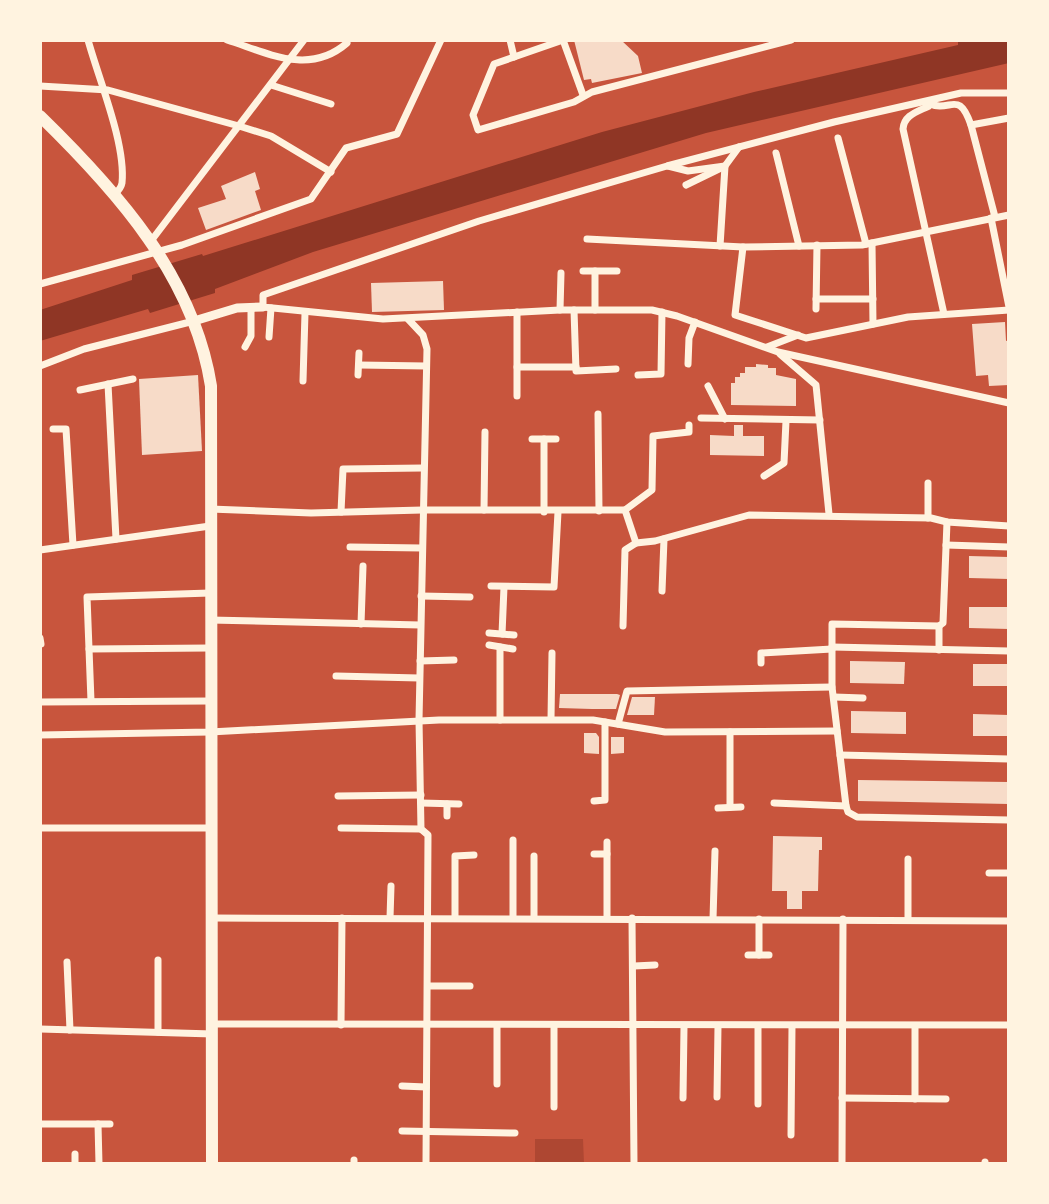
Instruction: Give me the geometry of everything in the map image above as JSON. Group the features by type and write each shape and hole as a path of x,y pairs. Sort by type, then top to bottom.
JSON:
{"main road":[{"path":"40,116 73,148 156,249 193,318 206,351 211,386 210,828 214,1029 212,1164"}],"street":[{"path":"88,40 113,122 120,165 122,183 113,196"},
{"path":"227,40 245,43 290,60 311,62 326,57 346,43"},
{"path":"156,249 239,126 304,40"},
{"path":"40,284 311,199 346,148 397,134 441,40"},
{"path":"510,40 514,57"},
{"path":"583,95 563,40 494,64 473,116 478,130 574,102 583,95 791,40"},
{"path":"271,85 331,104"},
{"path":"40,86 70,90 101,89 239,126 271,136 331,172"},
{"path":"270,337 263,295 310,276 479,221 739,147 961,93 1009,93"},
{"path":"743,247 736,315 806,338 873,324 1009,308 993,218 971,125 964,106 959,103 928,103 904,121 903,130 928,231 944,314"},
{"path":"971,125 1009,118"},
{"path":"838,138 869,243 873,324"},
{"path":"686,185 725,166 739,147"},
{"path":"776,153 799,246"},
{"path":"667,166 688,171 725,166"},
{"path":"720,246 725,166"},
{"path":"587,239 743,247 817,246 869,243 1009,215"},
{"path":"816,309 817,246"},
{"path":"583,271 617,271"},
{"path":"595,271 595,310"},
{"path":"560,310 561,273"},
{"path":"816,299 873,299"},
{"path":"245,347 251,336 251,307"},
{"path":"40,366 84,349 237,308 267,307 305,313 408,319 560,310 662,312 778,352 846,364 954,393 1009,403"},
{"path":"574,310 576,371 616,369"},
{"path":"517,312 517,396"},
{"path":"638,375 661,374 662,312"},
{"path":"303,381 305,313"},
{"path":"408,319 426,341 419,678 421,829"},
{"path":"688,364 689,338 695,322"},
{"path":"766,347 799,335"},
{"path":"778,352 812,378 817,392 829,514"},
{"path":"358,375 359,353"},
{"path":"359,365 426,366"},
{"path":"517,367 576,367"},
{"path":"80,390 133,379"},
{"path":"108,384 116,539"},
{"path":"708,386 725,419"},
{"path":"598,414 599,511"},
{"path":"701,418 820,420"},
{"path":"764,476 784,463 786,421"},
{"path":"210,509 341,512 625,510 652,490 653,436 689,432 689,425"},
{"path":"53,429 66,429 74,545"},
{"path":"484,510 485,432"},
{"path":"532,439 556,439"},
{"path":"544,439 544,512"},
{"path":"341,512 343,469 423,468"},
{"path":"928,482 928,518"},
{"path":"70,493 81,493"},
{"path":"625,510 636,543"},
{"path":"491,586 554,587 558,512"},
{"path":"624,626 625,550 636,543 664,539 749,514 928,518 947,522 1009,526"},
{"path":"939,650 939,626 943,623 947,522"},
{"path":"40,550 210,526"},
{"path":"662,591 664,539"},
{"path":"946,545 1009,547"},
{"path":"350,547 422,548"},
{"path":"361,624 363,566"},
{"path":"502,634 504,587"},
{"path":"92,701 87,597 211,593"},
{"path":"421,596 470,597"},
{"path":"211,620 420,625"},
{"path":"939,626 832,624 832,687 848,812 857,817 1009,820"},
{"path":"489,633 514,635"},
{"path":"40,638 40,644"},
{"path":"489,645 513,649"},
{"path":"500,647 500,720"},
{"path":"89,649 211,648"},
{"path":"761,663 761,653 832,648 1009,651"},
{"path":"551,719 552,653"},
{"path":"420,661 454,660"},
{"path":"336,676 419,678"},
{"path":"618,724 627,691 832,687"},
{"path":"834,697 863,698"},
{"path":"40,702 211,701"},
{"path":"40,735 211,732 419,720 551,719 605,722 665,732 837,731"},
{"path":"594,801 605,800 605,722"},
{"path":"730,732 730,807"},
{"path":"840,755 1009,759"},
{"path":"338,796 421,799 459,804"},
{"path":"774,803 846,806"},
{"path":"447,804 447,816"},
{"path":"718,808 741,807"},
{"path":"40,828 210,828"},
{"path":"341,828 421,829 428,835 430,918 426,1025 426,1164"},
{"path":"513,840 513,918"},
{"path":"607,842 607,918"},
{"path":"713,919 715,851"},
{"path":"594,854 607,854"},
{"path":"455,918 455,856 474,855"},
{"path":"534,856 534,918"},
{"path":"908,859 908,920"},
{"path":"989,873 1009,873"},
{"path":"390,918 391,886"},
{"path":"212,918 1009,921"},
{"path":"341,1025 342,918"},
{"path":"632,918 635,1027 634,1164"},
{"path":"759,919 759,955"},
{"path":"842,1164 843,919"},
{"path":"747,955 769,955"},
{"path":"158,960 158,1032"},
{"path":"67,962 70,1030"},
{"path":"634,966 655,965"},
{"path":"428,986 470,986"},
{"path":"40,1029 158,1032 341,1025 1009,1025"},
{"path":"497,1026 497,1084"},
{"path":"554,1026 554,1107"},
{"path":"758,1026 758,1104"},
{"path":"792,1026 792,1135"},
{"path":"915,1026 915,1099"},
{"path":"683,1098 684,1027"},
{"path":"717,1097 718,1027"},
{"path":"402,1086 426,1087"},
{"path":"842,1098 946,1099"},
{"path":"40,1124 110,1124"},
{"path":"98,1124 99,1164"},
{"path":"402,1130 515,1133"},
{"path":"75,1154 75,1164"}],"shaded area":[{"path":"958,40 1009,40 1009,63 706,133 313,252 215,289 215,293 150,313 148,309 40,341 40,310 132,280 132,275 202,254 203,256 602,132 754,92 958,45"},
{"path":"535,1139 583,1139 584,1164 535,1164"}],"building":[{"path":"574,40 621,40 638,56 642,73 592,83 591,79 584,80"},
{"path":"255,172 260,189 255,191 261,210 206,230 198,208 226,199 221,186"},
{"path":"443,281 444,310 372,312 371,283"},
{"path":"1005,322 1006,341 1009,340 1009,385 989,386 988,375 976,376 972,324"},
{"path":"756,364 776,368 776,375 796,379 796,406 731,405 731,383 735,383 735,377 740,377 740,373 745,373 745,367 756,367"},
{"path":"198,375 202,451 142,455 139,379"},
{"path":"734,425 743,425 743,436 764,436 764,456 710,455 710,435 734,436"},
{"path":"969,556 1009,557 1009,579 969,578"},
{"path":"969,607 1009,607 1009,629 969,628"},
{"path":"850,661 905,662 904,684 850,683"},
{"path":"973,664 1009,664 1009,686 973,686"},
{"path":"560,694 620,695 616,709 592,709 559,708"},
{"path":"632,697 655,697 654,715 627,715"},
{"path":"851,711 906,712 906,734 851,733"},
{"path":"973,714 1009,715 1009,736 973,736"},
{"path":"584,733 596,733 599,737 599,754 584,753"},
{"path":"611,737 624,737 624,753 611,754"},
{"path":"858,780 1009,782 1009,804 858,801"},
{"path":"773,836 822,837 818,891 802,891 802,909 787,909 787,891 772,891"}]}
